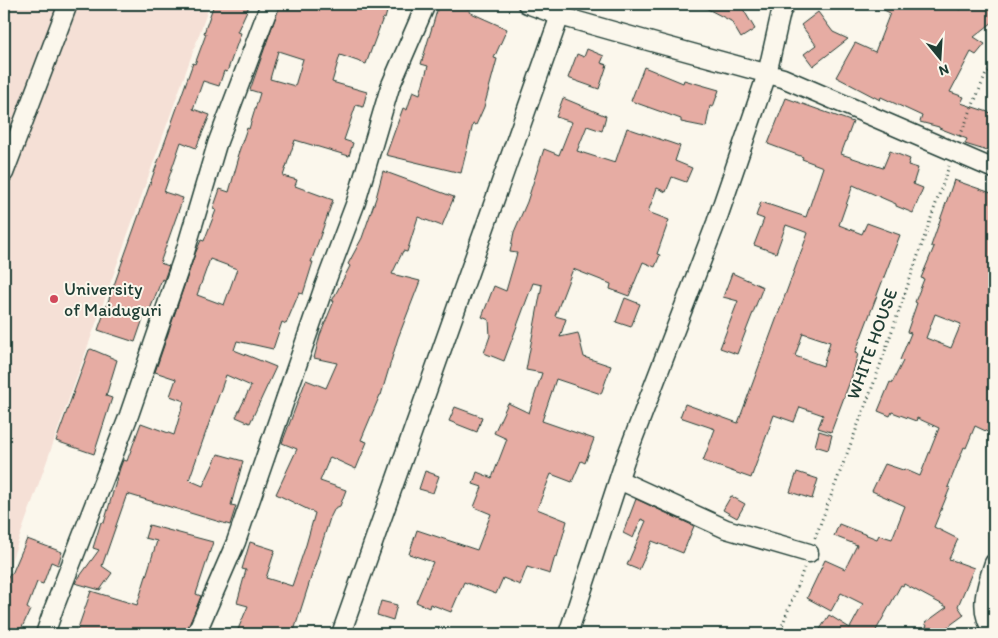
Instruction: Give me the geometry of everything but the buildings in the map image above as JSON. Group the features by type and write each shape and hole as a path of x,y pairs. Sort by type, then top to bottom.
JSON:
{"street":[{"path":"4,173 68,4"},
{"path":"46,634 129,415 185,252 217,144 270,4"},
{"path":"196,634 236,542 324,287 356,202 390,87 426,4"},
{"path":"527,4 562,10 783,78 994,169"},
{"path":"568,634 625,460 716,223 767,74 781,12 785,4"},
{"path":"341,634 562,10"},
{"path":"619,480 726,528 809,553"},
{"path":"994,564 983,605 994,632"}],"path":[{"name":"WHITE HOUSE","path":"779,634 874,380 954,152 986,74 994,65"}],"shaded area":[{"name":"University of Maiduguri","path":"4,4 210,4 4,581"}],"place":[{"name":"University of Maiduguri","path":"54,299"}]}
